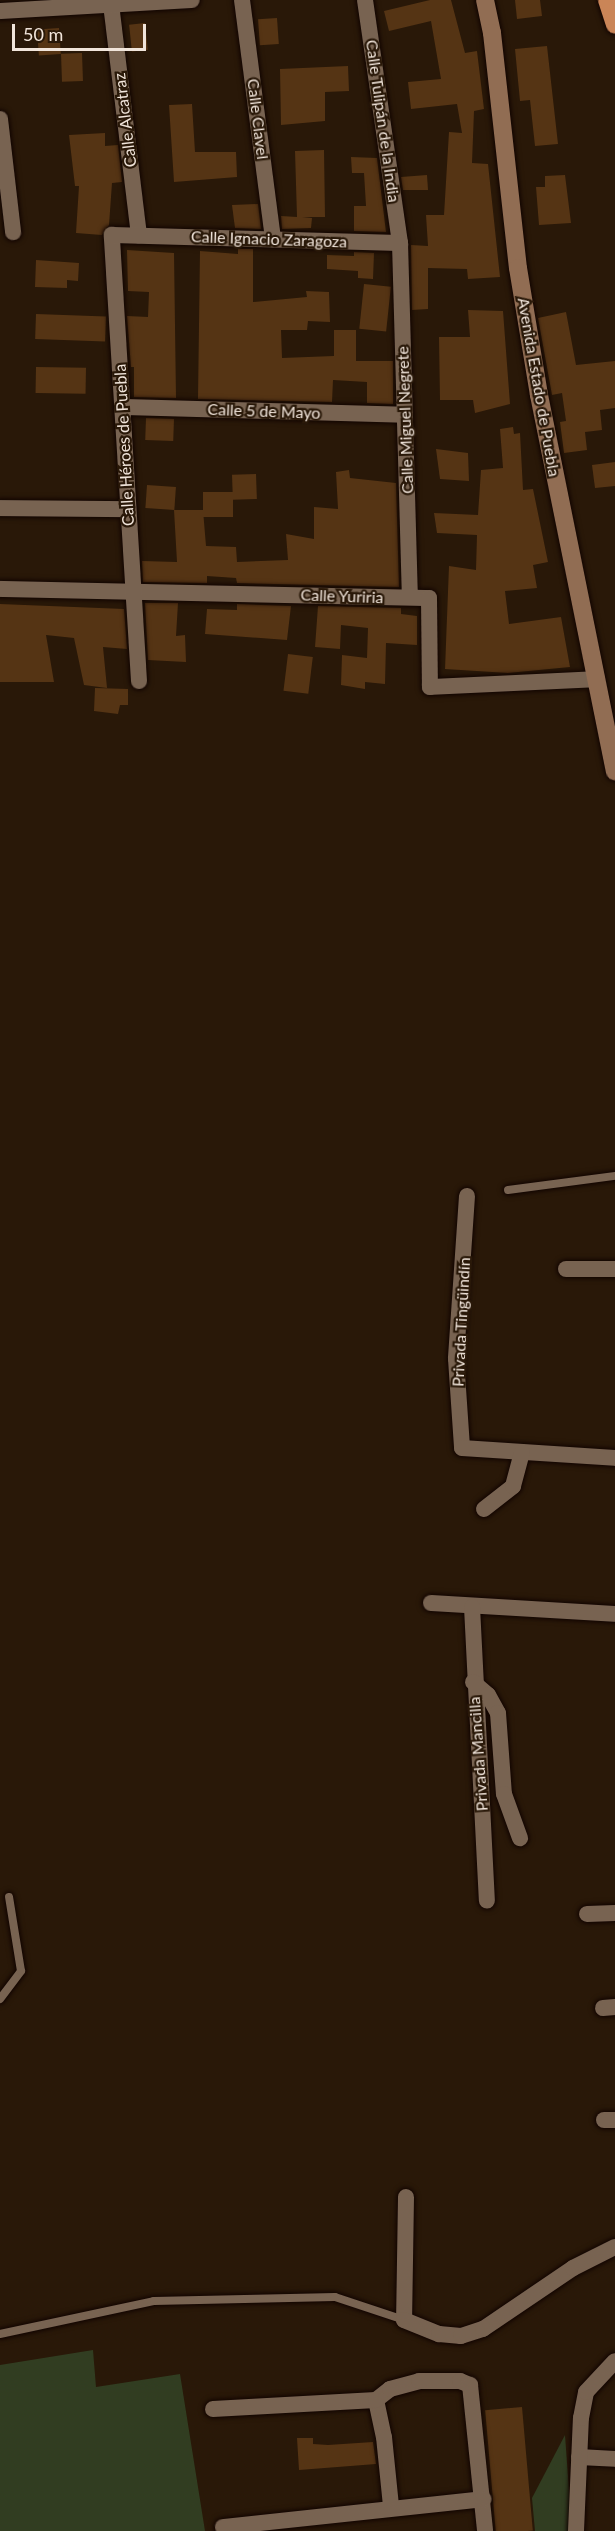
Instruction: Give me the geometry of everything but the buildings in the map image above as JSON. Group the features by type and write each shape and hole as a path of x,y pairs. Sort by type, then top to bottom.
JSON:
{"highway":[{"path":"607,0 615,25"}],"street":[{"path":"5,7 192,0"},
{"name":"Calle Clavel","path":"242,0 273,239"},
{"name":"Calle Tulipán de la India","path":"365,0 400,243"},
{"name":"Avenida Estado de Puebla","path":"485,0 492,33 518,268 538,395 615,771"},
{"name":"Calle Alcatraz","path":"111,4 139,235"},
{"path":"0,119 13,232"},
{"name":"Calle Héroes de Puebla","path":"139,235 112,235 139,681"},
{"name":"Calle Ignacio Zaragoza","path":"139,235 400,243"},
{"name":"Calle Miguel Negrete","path":"400,243 410,597"},
{"name":"Calle 5 de Mayo","path":"124,407 405,415"},
{"path":"0,507 128,509"},
{"name":"Calle Yuriria","path":"0,589 410,597"},
{"path":"410,597 429,598 430,687 597,680"},
{"name":"Privada Tingüindín","path":"467,1196 456,1359 462,1448 522,1452"},
{"path":"566,1269 615,1269"},
{"path":"484,1509 513,1486 522,1452 615,1458"},
{"path":"431,1603 615,1614"},
{"name":"Privada Mancilla","path":"472,1607 473,1682 488,1901"},
{"path":"473,1682 488,1695 498,1713 504,1794 520,1838"},
{"path":"587,1914 615,1913"},
{"path":"406,2197 404,2320 439,2334 460,2336 483,2329 573,2268 615,2247"},
{"path":"576,2531 579,2457 586,2392 615,2361"},
{"path":"213,2409 376,2400 390,2389 418,2381 460,2381 470,2385 485,2531"},
{"path":"376,2400 384,2437 391,2506"},
{"path":"579,2457 615,2459"},
{"path":"223,2527 391,2506 483,2499"}],"lane":[{"path":"508,1190 615,1176"},
{"path":"0,1999 21,1971 9,1897"},
{"path":"0,2334 154,2301 334,2297 404,2320"}],"green space":[{"path":"93,2350 96,2387 180,2374 205,2531 0,2531 0,2365"},
{"path":"565,2435 572,2531 535,2531 532,2498"}]}
